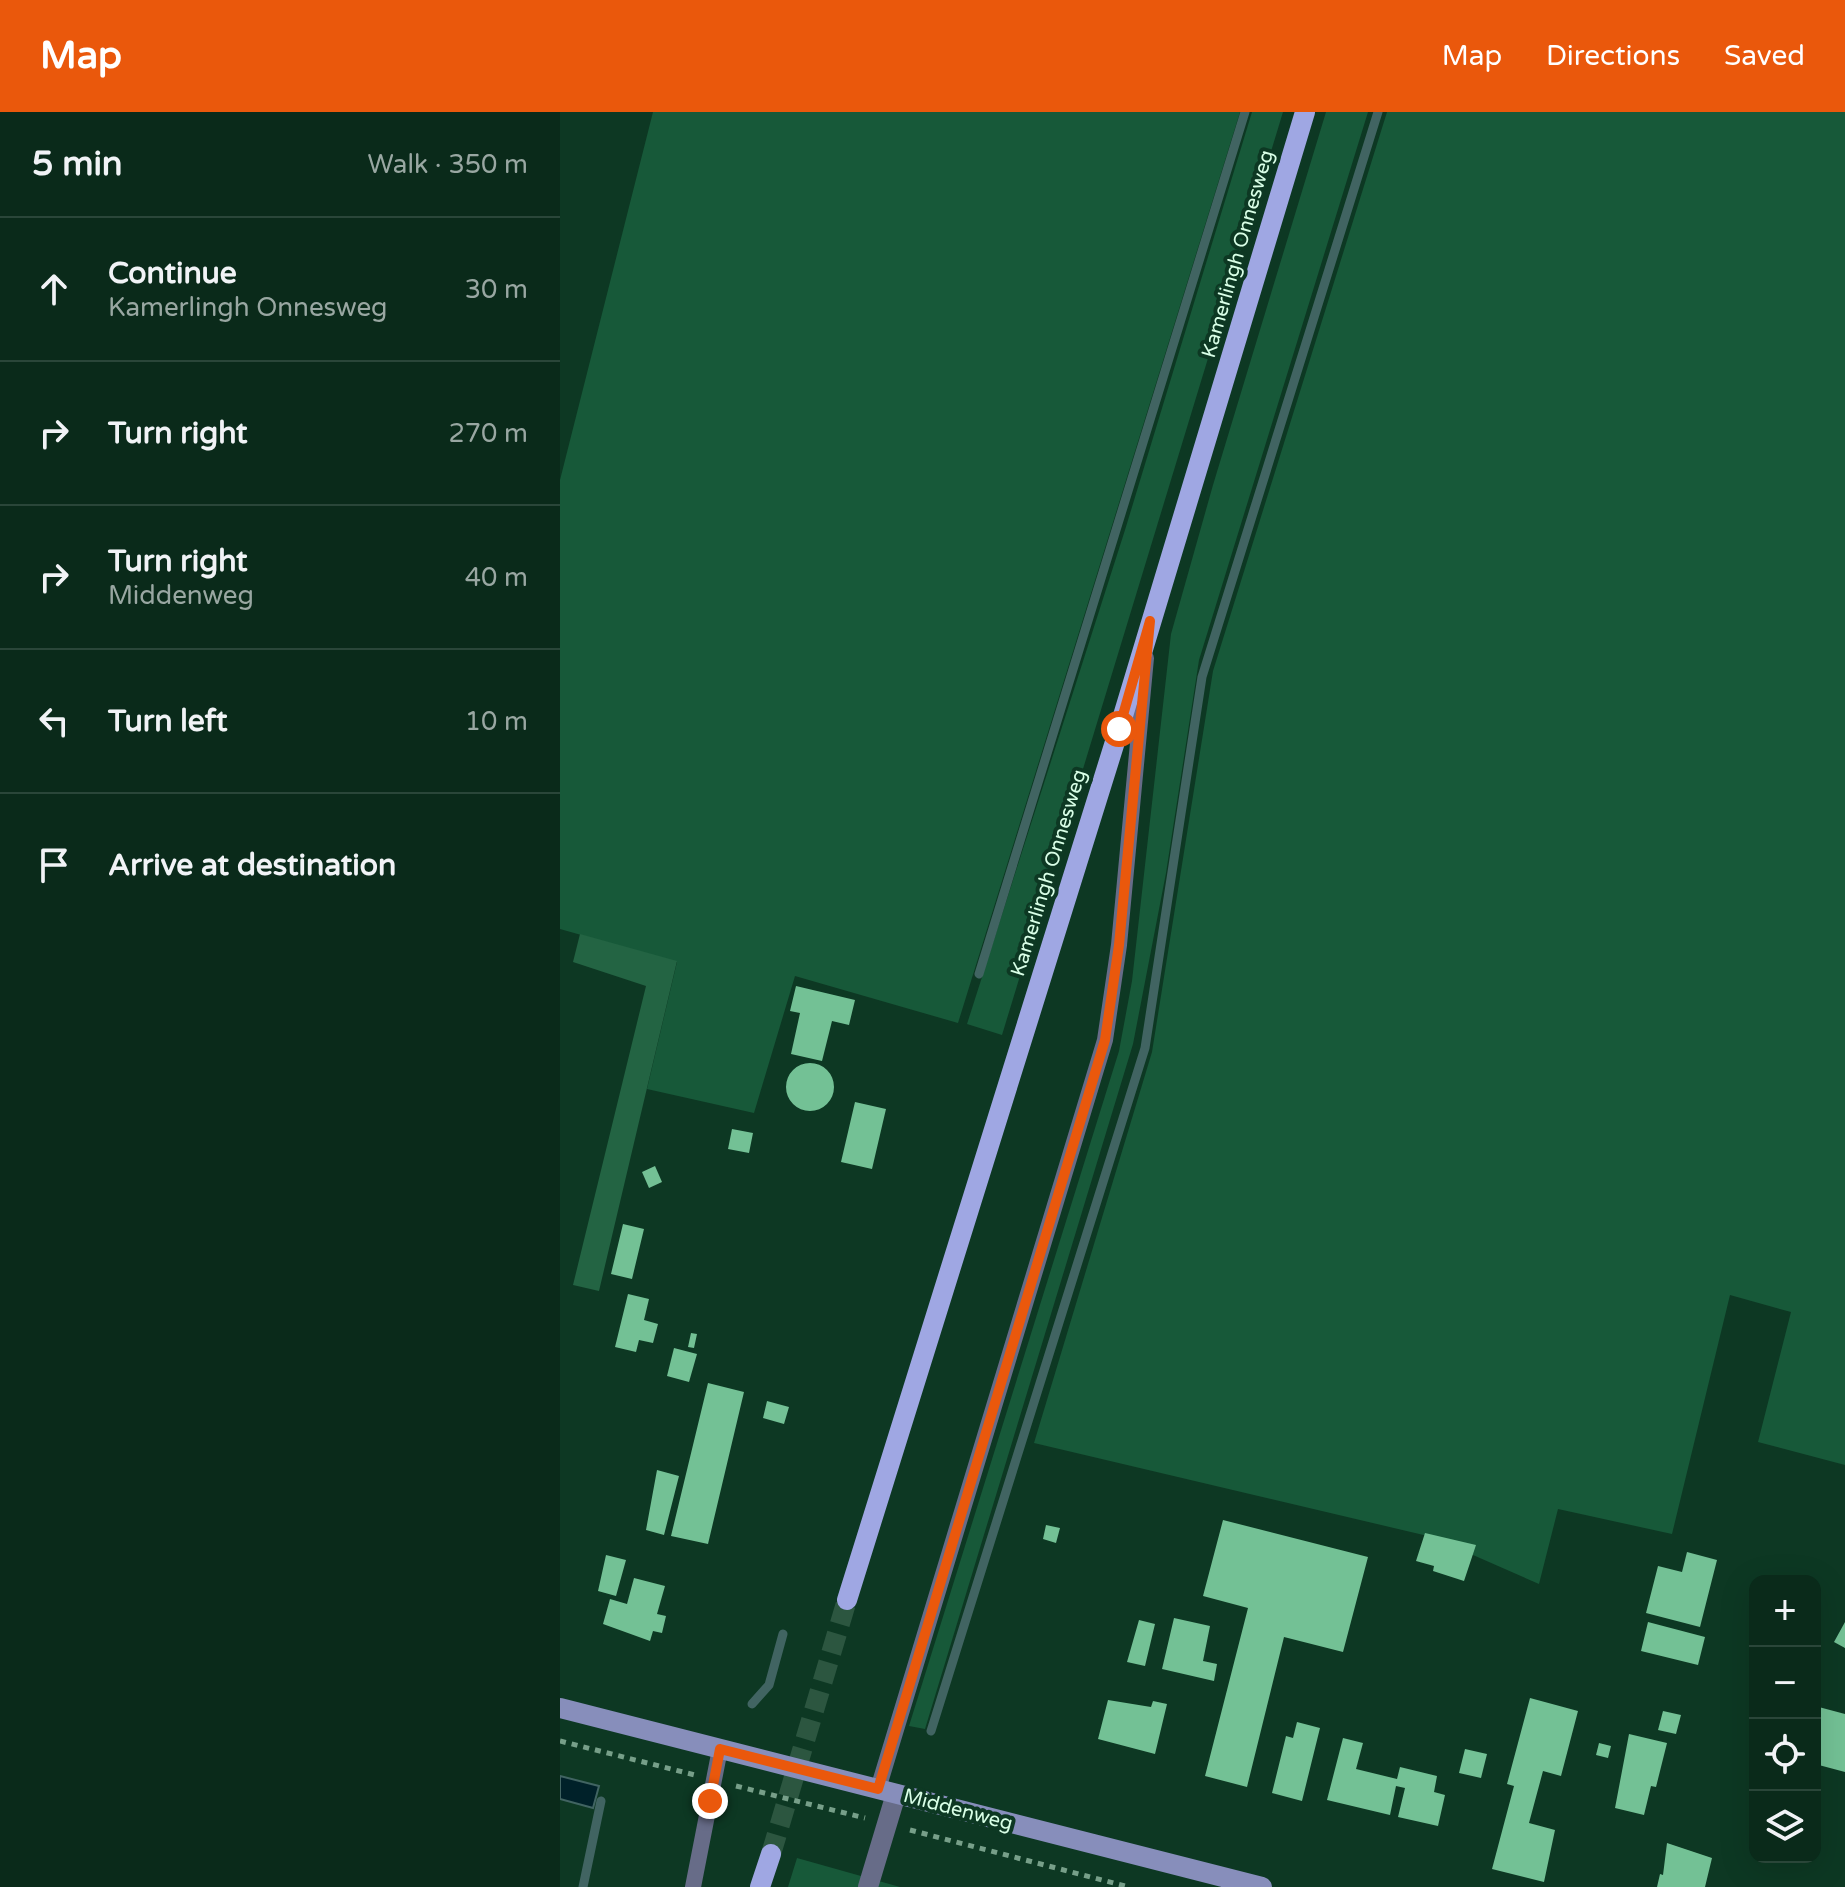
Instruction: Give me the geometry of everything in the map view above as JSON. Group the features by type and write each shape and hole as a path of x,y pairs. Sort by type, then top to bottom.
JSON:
{"main road":[{"name":"Kamerlingh Onnesweg","path":"847,1600 1305,112"},
{"path":"760,1887 771,1854"}],"street":[{"name":"Middenweg","path":"560,1708 1262,1887"},
{"path":"868,1887 887,1824 887,1791"}],"lane":[{"path":"887,1791 1105,1040 1119,945 1150,621"},
{"path":"693,1887 720,1749"}],"path":[{"name":"Middenweg","path":"560,1741 1129,1887"}],"green space":[{"path":"653,112 1240,112 958,1023 795,976 754,1113 647,1089 677,962 560,929 560,480"},
{"path":"1252,112 1283,112 1002,1035 967,1024 1125,530"},
{"path":"1326,112 1368,112 1199,660 1166,873 1133,1044 925,1729 909,1726 1119,1051 1132,981 1171,634"},
{"path":"1387,112 1845,112 1845,1465 1758,1442 1791,1312 1730,1295 1672,1534 1558,1509 1539,1584 1432,1537 1034,1443 1152,1052 1213,671"},
{"path":"580,934 677,961 599,1291 573,1285 646,986 573,962"},
{"path":"797,1858 900,1887 788,1887"}],"water":[{"path":"560,1776 599,1786 593,1808 560,1799"}],"building":[{"path":"796,986 855,1000 849,1025 832,1021 822,1061 791,1054 800,1013 790,1011"},
{"path":"810,1063 827,1070 834,1087 827,1104 810,1111 793,1104 786,1087 793,1070"},
{"path":"855,1102 886,1109 872,1169 841,1162"},
{"path":"732,1129 753,1133 749,1153 728,1149"},
{"path":"655,1166 662,1182 649,1188 642,1172"},
{"path":"623,1224 644,1229 632,1279 611,1274"},
{"path":"628,1294 649,1299 644,1320 658,1324 653,1343 639,1340 636,1352 615,1347"},
{"path":"691,1333 697,1334 694,1348 688,1347"},
{"path":"674,1348 697,1354 689,1382 667,1376"},
{"path":"708,1383 744,1392 708,1544 671,1536"},
{"path":"767,1401 789,1407 784,1424 763,1418"},
{"path":"657,1470 679,1476 664,1535 646,1530"},
{"path":"1223,1520 1368,1557 1343,1652 1284,1637 1247,1787 1205,1776 1248,1608 1203,1596"},
{"path":"1046,1525 1060,1528 1056,1543 1043,1539"},
{"path":"1425,1533 1476,1545 1464,1581 1433,1571 1434,1566 1416,1561"},
{"path":"1687,1552 1717,1560 1700,1627 1646,1613 1658,1566 1682,1572"},
{"path":"606,1555 626,1560 616,1596 598,1591"},
{"path":"634,1578 665,1586 657,1614 666,1616 662,1633 653,1631 650,1641 603,1624 610,1599 627,1604"},
{"path":"1174,1618 1210,1626 1203,1661 1217,1664 1214,1681 1162,1669"},
{"path":"1139,1620 1155,1624 1145,1666 1127,1662"},
{"path":"1648,1622 1705,1637 1698,1665 1641,1651"},
{"path":"1845,1622 1845,1648 1834,1642"},
{"path":"1530,1698 1578,1711 1561,1776 1543,1771 1529,1823 1555,1830 1544,1882 1492,1869 1514,1786 1507,1784"},
{"path":"1108,1700 1151,1707 1153,1701 1167,1704 1155,1754 1098,1739"},
{"path":"1821,1708 1845,1714 1845,1772 1821,1766"},
{"path":"1663,1711 1681,1715 1676,1734 1658,1730"},
{"path":"1297,1722 1320,1728 1302,1801 1272,1793 1286,1736 1293,1738"},
{"path":"1629,1734 1667,1743 1656,1787 1651,1786 1644,1815 1615,1808"},
{"path":"1343,1738 1363,1743 1356,1769 1397,1779 1400,1767 1437,1776 1434,1792 1445,1795 1438,1826 1398,1817 1405,1788 1396,1786 1390,1815 1327,1800"},
{"path":"1599,1743 1611,1746 1608,1758 1596,1755"},
{"path":"1465,1749 1487,1754 1481,1778 1459,1773"},
{"path":"1667,1843 1712,1858 1705,1887 1657,1887 1660,1874 1663,1875"}],"waterway":[{"path":"979,974 1245,112"},
{"path":"931,1731 1145,1048 1202,677 1378,112"},
{"path":"752,1704 769,1685 783,1634"},
{"path":"583,1887 601,1801"}],"tunnel":[{"path":"771,1854 847,1600"}],"route":[{"path":"710,1801 720,1749 878,1789 1105,1040 1119,945 1150,621 1119,729"}]}
